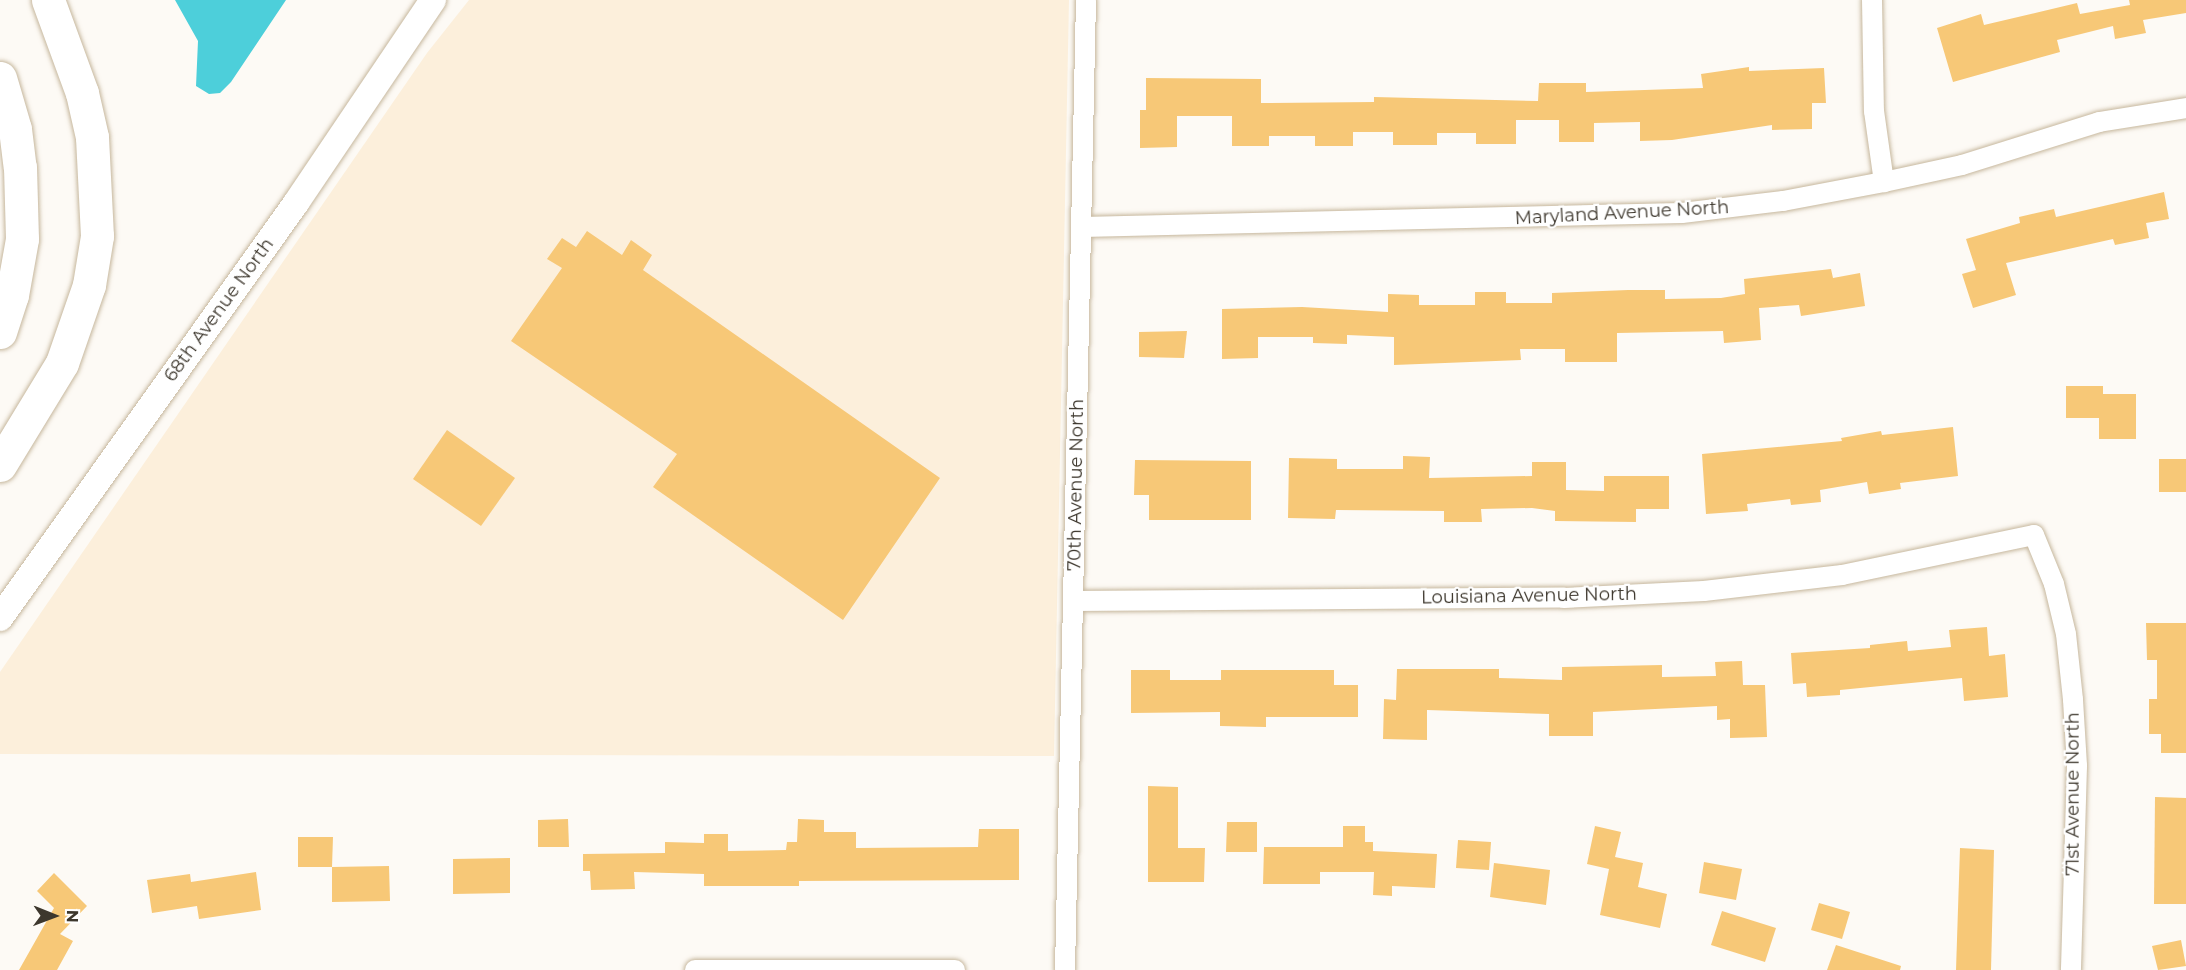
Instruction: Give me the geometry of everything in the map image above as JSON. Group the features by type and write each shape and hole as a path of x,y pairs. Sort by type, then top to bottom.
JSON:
{"highway":[{"path":"0,465 62,363 89,285 98,236 92,137 82,93 48,0"},
{"path":"0,78 19,158 22,239 12,295 0,332"}],"street":[{"name":"68th Avenue North","path":"0,618 296,203 433,0"},
{"name":"70th Avenue North","path":"1065,970 1086,0"},
{"path":"1872,0 1874,111 1884,182"},
{"name":"Maryland Avenue North","path":"1082,227 1682,213 1783,201 1884,182 1962,165 2099,122 2186,108"},
{"name":"71st Avenue North","path":"1981,548 2034,535 2054,584 2066,634 2077,766 2071,970"},
{"name":"Louisiana Avenue North","path":"1074,601 1564,598 1704,591 1842,575 1981,548"},
{"path":"695,970 955,970"}],"shaded area":[{"path":"469,0 1069,0 1054,756 0,754 0,672 427,53"}],"water":[{"path":"175,0 286,0 231,82 220,93 209,94 196,86 198,41"}],"building":[{"path":"2129,0 2186,0 2186,13 2143,20 2146,33 2115,39 2113,26 2057,40 2060,52 1953,82 1937,28 1981,14 1984,25 2077,3 2080,14 2130,5"},
{"path":"1749,67 1749,71 1824,68 1826,103 1812,103 1812,129 1772,130 1772,125 1672,140 1640,141 1640,122 1594,123 1594,142 1559,142 1559,120 1516,120 1516,144 1476,144 1476,133 1437,133 1437,145 1393,145 1393,132 1353,132 1353,146 1315,146 1315,136 1269,136 1269,146 1232,146 1232,116 1177,116 1177,147 1140,148 1140,110 1146,110 1146,78 1261,79 1261,103 1374,102 1374,97 1538,101 1539,83 1586,83 1586,92 1703,88 1701,74"},
{"path":"2164,192 2169,219 2146,223 2149,238 2115,245 2113,239 2006,263 2016,295 1973,308 1962,274 1976,270 1966,239 2020,223 2019,217 2054,209 2056,217"},
{"path":"587,231 622,255 631,240 652,255 643,270 940,478 843,620 653,487 677,454 511,341 562,268 547,259 562,238 576,247"},
{"path":"1831,269 1833,278 1860,273 1865,306 1801,316 1799,305 1759,308 1761,340 1724,343 1723,331 1617,333 1617,362 1565,362 1565,349 1520,349 1521,360 1394,365 1394,337 1347,335 1347,344 1313,343 1313,337 1258,337 1258,358 1222,359 1222,309 1302,307 1388,312 1388,294 1419,295 1419,305 1475,305 1475,292 1506,292 1506,303 1552,303 1552,293 1628,290 1665,290 1665,299 1721,298 1745,294 1744,279"},
{"path":"1187,331 1184,358 1139,357 1139,332"},
{"path":"2066,386 2103,386 2103,394 2136,394 2136,439 2099,439 2099,418 2066,418"},
{"path":"1953,427 1958,476 1900,483 1901,489 1869,494 1867,482 1820,490 1821,502 1791,505 1790,499 1747,504 1748,511 1706,514 1702,454 1842,441 1841,438 1881,431 1882,435"},
{"path":"447,430 515,478 481,526 413,479"},
{"path":"1403,456 1430,457 1429,478 1532,476 1532,462 1566,462 1566,490 1604,491 1604,476 1669,476 1669,509 1636,509 1636,522 1555,521 1555,511 1532,508 1481,509 1482,522 1444,522 1444,511 1336,510 1335,519 1288,518 1289,458 1337,459 1337,469 1403,469"},
{"path":"2159,459 2186,459 2186,492 2159,492"},
{"path":"1135,460 1251,461 1251,520 1149,520 1149,495 1134,495"},
{"path":"2146,623 2186,623 2186,753 2161,753 2161,734 2149,734 2149,699 2157,699 2157,660 2147,660"},
{"path":"1987,627 1989,656 2005,654 2008,697 1964,701 1962,678 1840,690 1840,695 1807,697 1806,683 1793,684 1791,653 1870,648 1870,645 1907,641 1908,651 1951,647 1949,630"},
{"path":"1742,661 1743,685 1765,685 1767,737 1730,738 1730,719 1717,720 1717,706 1593,712 1593,736 1549,736 1549,714 1427,710 1427,740 1383,739 1384,699 1396,700 1397,669 1499,669 1499,678 1562,680 1562,667 1662,665 1662,677 1716,676 1715,662"},
{"path":"1131,670 1170,670 1170,680 1221,680 1221,670 1334,670 1334,685 1358,685 1358,717 1266,717 1266,727 1220,726 1220,712 1131,713"},
{"path":"1148,786 1178,787 1178,848 1205,848 1204,882 1148,882"},
{"path":"2155,797 2186,798 2186,904 2154,904"},
{"path":"568,819 569,847 538,847 538,820"},
{"path":"798,819 824,820 824,832 856,832 856,848 978,847 979,829 1019,829 1019,880 799,881 799,886 704,886 704,874 634,872 635,889 591,890 590,871 583,871 583,854 665,853 665,842 704,843 704,834 728,834 728,851 786,850 787,842 797,842"},
{"path":"1227,822 1257,822 1257,852 1226,852"},
{"path":"1343,826 1365,826 1365,842 1373,842 1373,851 1437,854 1435,888 1392,886 1392,896 1373,895 1374,872 1320,872 1320,884 1263,884 1264,847 1343,847"},
{"path":"1595,826 1621,832 1615,857 1643,863 1638,887 1667,894 1660,928 1600,915 1609,869 1587,864"},
{"path":"298,837 333,837 332,867 298,867"},
{"path":"1458,840 1491,842 1489,870 1456,868"},
{"path":"1960,848 1994,850 1991,970 1956,970"},
{"path":"510,858 510,893 453,894 453,859"},
{"path":"1704,862 1742,869 1736,900 1699,893"},
{"path":"1494,863 1550,870 1546,905 1490,897"},
{"path":"389,866 390,901 332,902 332,867"},
{"path":"256,872 261,910 199,919 197,906 152,913 147,880 190,874 191,882"},
{"path":"54,873 87,906 60,934 73,941 57,970 19,970 54,908 37,891"},
{"path":"1819,903 1850,912 1842,939 1811,930"},
{"path":"1722,911 1776,928 1765,962 1711,945"},
{"path":"2181,940 2186,966 2158,970 2152,946"},
{"path":"1836,945 1901,966 1900,970 1827,970"}]}
